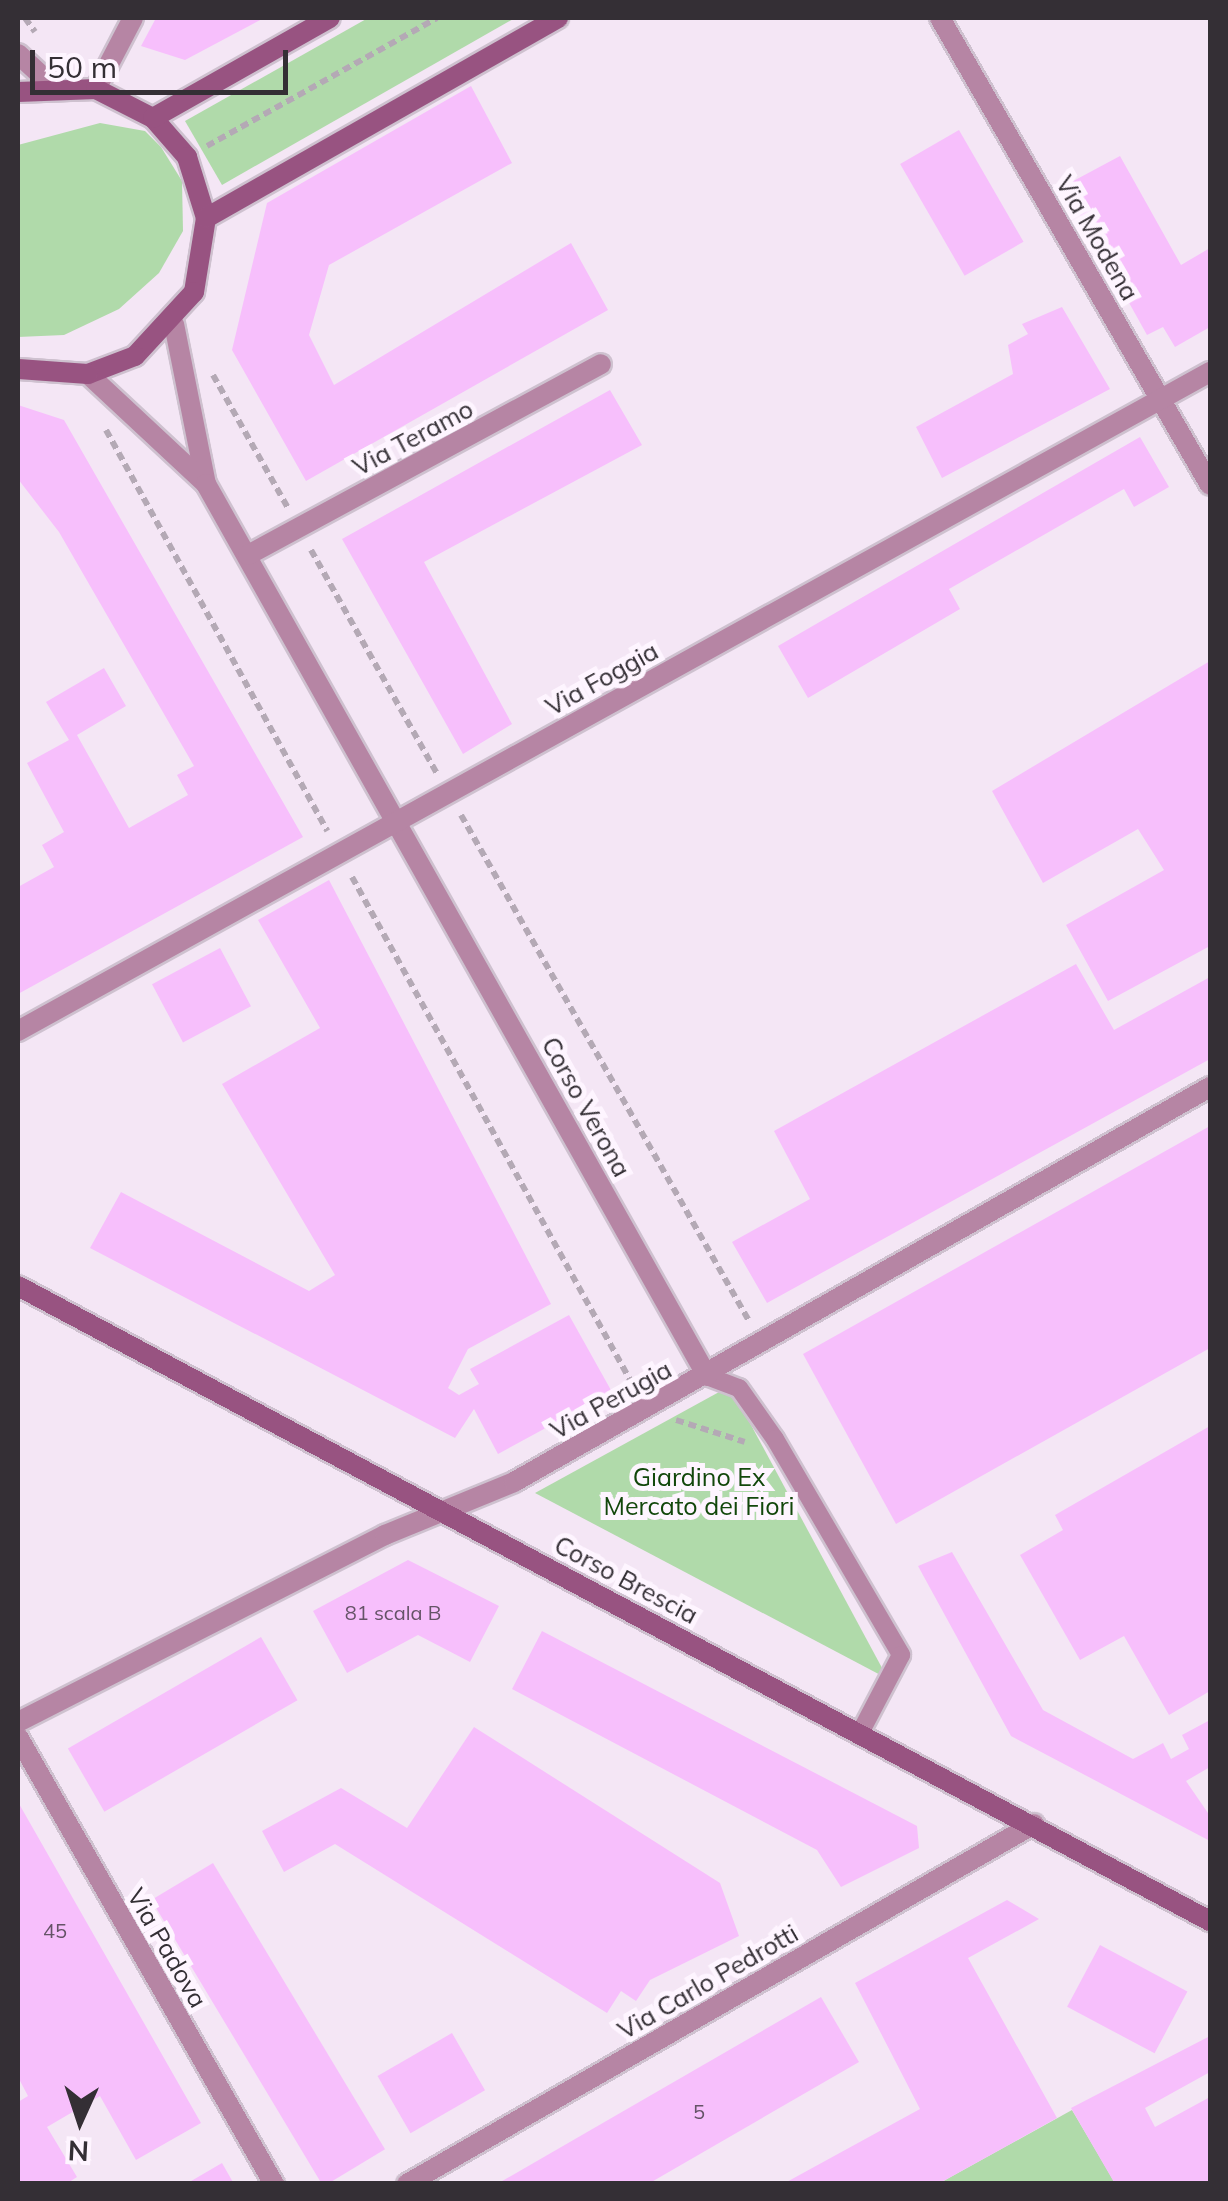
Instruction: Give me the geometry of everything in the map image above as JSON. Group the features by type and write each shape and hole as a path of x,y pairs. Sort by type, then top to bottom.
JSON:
{"street":[{"path":"96,89 133,18"},
{"path":"153,118 330,18"},
{"path":"206,218 558,18"},
{"name":"Via Modena","path":"940,18 1210,484"},
{"path":"18,54 52,85"},
{"path":"18,92 52,85 96,89 153,118 187,157 206,218 194,292 174,324 135,356 88,374 18,368"},
{"name":"Corso Verona","path":"174,324 206,484"},
{"name":"Via Teramo","path":"248,556 601,364"},
{"name":"Via Foggia","path":"18,1030 1210,372"},
{"name":"Corso Verona","path":"88,374 206,484 398,820 706,1376"},
{"name":"Via Perugia","path":"18,1722 647,1411 1210,1087"},
{"name":"Corso Brescia","path":"18,1286 1034,1824 1210,1922"},
{"name":"Via Padova","path":"18,1737 274,2184"},
{"name":"Via Carlo Pedrotti","path":"407,2184 1034,1824"}],"lane":[{"path":"706,1376 739,1388 775,1440 901,1654 860,1733"}],"path":[{"path":"187,157 437,18"},
{"path":"209,358 299,528 762,1344"},
{"path":"101,422 647,1411 752,1444"}],"green space":[{"path":"368,18 515,18 222,185 185,121"},
{"path":"100,123 145,131 161,147 182,181 183,231 159,273 119,309 64,335 18,337 18,145"},
{"name":"Giardino Ex Mercato dei Fiori","path":"730,1386 888,1679 535,1493"},
{"path":"1072,2110 1115,2183 938,2184"}],"building":[{"path":"156,18 264,18 185,60 141,46"},
{"path":"471,86 512,163 329,265 309,335 334,385 571,243 608,310 306,481 232,350 267,203"},
{"path":"959,130 1024,242 965,276 900,164"},
{"path":"1120,156 1181,265 1210,248 1210,327 1175,347 1163,327 1147,335 1064,186"},
{"path":"1062,307 1110,389 942,478 916,427 1013,374 1008,345 1028,334 1022,324"},
{"path":"610,390 642,445 424,562 512,724 463,754 342,539"},
{"path":"18,405 64,420 303,837 18,994 18,887 54,867 42,845 64,832 27,763 69,740 46,702 104,668 126,706 77,735 129,828 188,795 177,775 194,766 59,532 18,479"},
{"path":"1140,437 1169,487 1134,507 1124,489 949,589 960,609 808,698 778,646"},
{"path":"1210,661 1210,946 1108,1001 1066,925 1164,870 1138,829 1043,883 992,791"},
{"path":"329,880 551,1304 468,1349 448,1388 459,1395 479,1384 470,1369 569,1315 612,1392 498,1454 474,1409 455,1438 90,1248 121,1192 309,1291 335,1275 222,1084 320,1028 258,920"},
{"path":"220,948 251,1006 183,1042 152,984"},
{"path":"1076,964 1114,1030 1210,977 1210,1059 767,1303 732,1242 810,1199 774,1131"},
{"path":"1210,1126 1210,1348 896,1524 803,1354"},
{"path":"1210,1426 1210,1691 1169,1715 1124,1636 1080,1660 1020,1555 1063,1530 1055,1515"},
{"path":"952,1552 1043,1710 1133,1759 1163,1743 1171,1759 1189,1749 1182,1735 1210,1720 1210,1767 1186,1781 1210,1816 1210,1841 1011,1736 918,1566"},
{"path":"408,1560 499,1606 470,1662 418,1635 347,1673 313,1611"},
{"path":"542,1631 917,1826 919,1848 841,1887 817,1850 512,1689"},
{"path":"261,1637 298,1700 104,1812 68,1748"},
{"path":"474,1727 720,1883 739,1936 650,1980 636,2001 621,1991 607,2013 335,1844 284,1872 262,1831 341,1788 407,1828"},
{"path":"18,1802 201,2123 136,2160 100,2096 47,2127 77,2177 66,2184 18,2184 18,2102 28,2096 18,2077"},
{"path":"213,1863 385,2149 322,2184 151,1900"},
{"path":"1007,1900 1039,1919 968,1958 1057,2118 938,2184 783,2184 920,2109 855,1983"},
{"path":"1100,1945 1187,1991 1155,2053 1067,2007"},
{"path":"821,1997 859,2062 648,2184 497,2184"},
{"path":"452,2033 485,2090 411,2133 378,2076"},
{"path":"1210,2036 1210,2072 1145,2108 1155,2127 1210,2097 1210,2184 1115,2184 1071,2108"},
{"path":"222,2163 234,2184 186,2184"}]}
